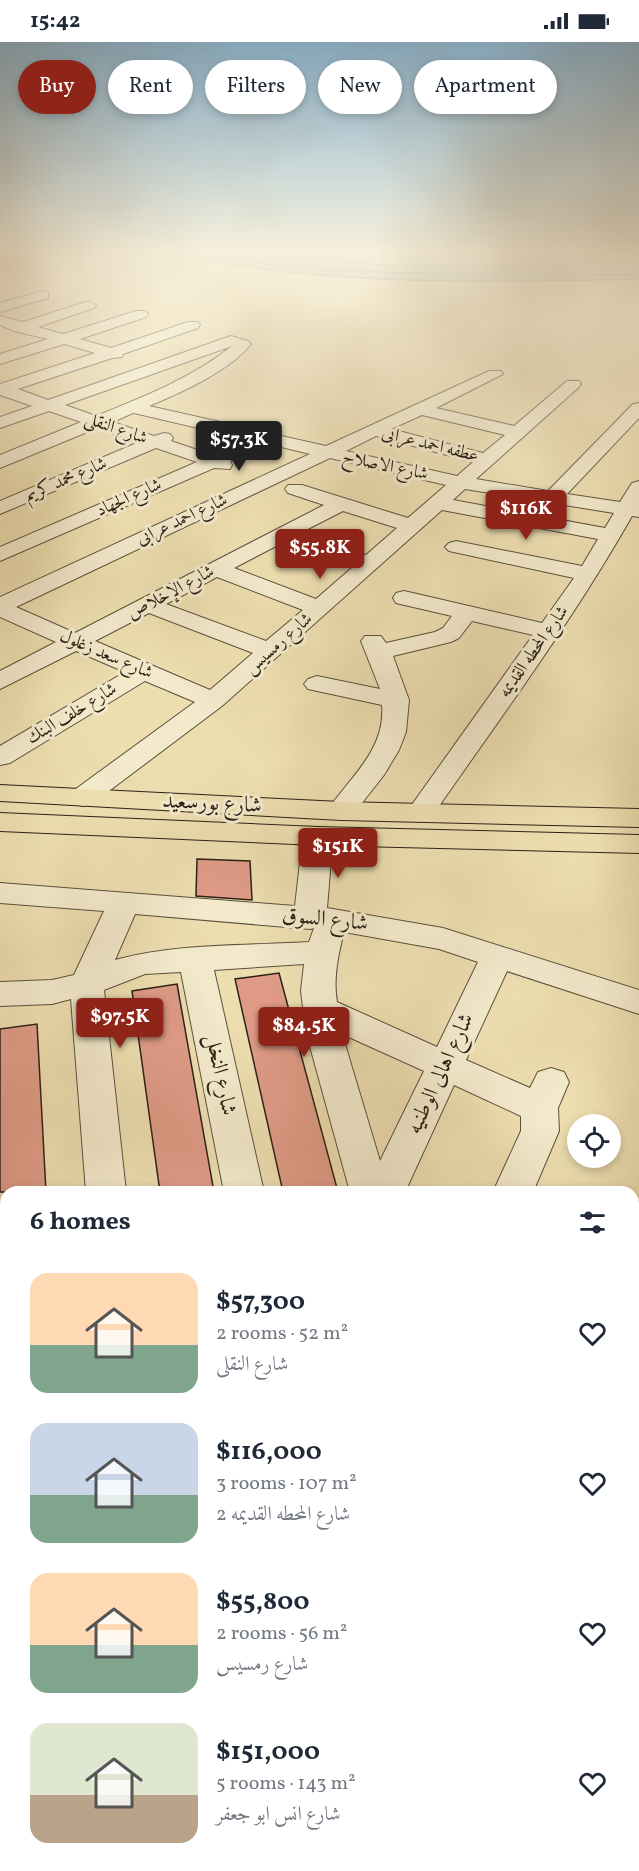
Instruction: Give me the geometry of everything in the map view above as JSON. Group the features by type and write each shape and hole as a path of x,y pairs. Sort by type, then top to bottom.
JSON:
{"main road":[{"name":"شارع بورسعيد","path":"0,793 341,810 639,818"},
{"name":"شارع بورسعيد","path":"0,822 318,836 639,844"}],"street":[{"path":"0,359 63,339"},
{"path":"65,339 195,377"},
{"path":"0,390 151,339"},
{"path":"0,423 224,342 235,341 243,346 195,377 134,408 0,462"},
{"name":"شارع احمد عرابى","path":"0,607 495,374"},
{"name":"شارع رمسيس","path":"83,796 213,701 573,384"},
{"name":"شارع النقلى","path":"0,390 267,480"},
{"name":"شارع الاصلاح","path":"134,408 462,483 633,510"},
{"path":"553,497 639,408"},
{"name":"شارع محمد كريم","path":"0,508 231,409"},
{"path":"419,409 519,433"},
{"name":"شارع الجهاد","path":"0,555 213,462 261,438 285,422 260,416"},
{"name":"عطفه احمد عرابى","path":"372,430 488,460"},
{"path":"0,483 141,539"},
{"name":"شارع المحطه القديمه","path":"420,813 549,632 611,535 633,510 639,487"},
{"path":"295,489 412,526"},
{"path":"439,503 611,535"},
{"name":"شارع الإخلاص","path":"0,681 77,643 340,504"},
{"path":"282,534 369,564"},
{"path":"456,547 588,574"},
{"path":"218,568 319,608"},
{"path":"404,598 549,632"},
{"path":"148,605 270,651"},
{"name":"شارع سعد زغلول","path":"0,607 77,643 213,701"},
{"path":"341,810 384,757 395,731 396,700 388,670 376,647 443,637 451,633 467,612"},
{"name":"شارع خلف البنك","path":"0,757 144,671"},
{"path":"317,684 396,700"},
{"path":"318,836 321,918 318,991 324,1032 368,1186"},
{"name":"شارع السوق","path":"0,893 321,918 387,927 498,956 639,1002"},
{"path":"105,1186 87,984 124,903"},
{"path":"0,994 52,992 87,984 112,972 145,963 195,958 321,952"},
{"name":"شارع اهالى الوطنيه","path":"388,1186 498,956"},
{"name":"شارع النخل","path":"195,958 243,1186"},
{"path":"322,1010 446,1066 545,1095 540,1131 516,1186"}],"building":[{"path":"197,859 250,861 252,900 196,896"},
{"path":"279,973 336,1186 282,1186 235,979"},
{"path":"177,984 213,1186 159,1186 132,991"},
{"path":"37,1024 46,1186 0,1186 0,1029"}]}
